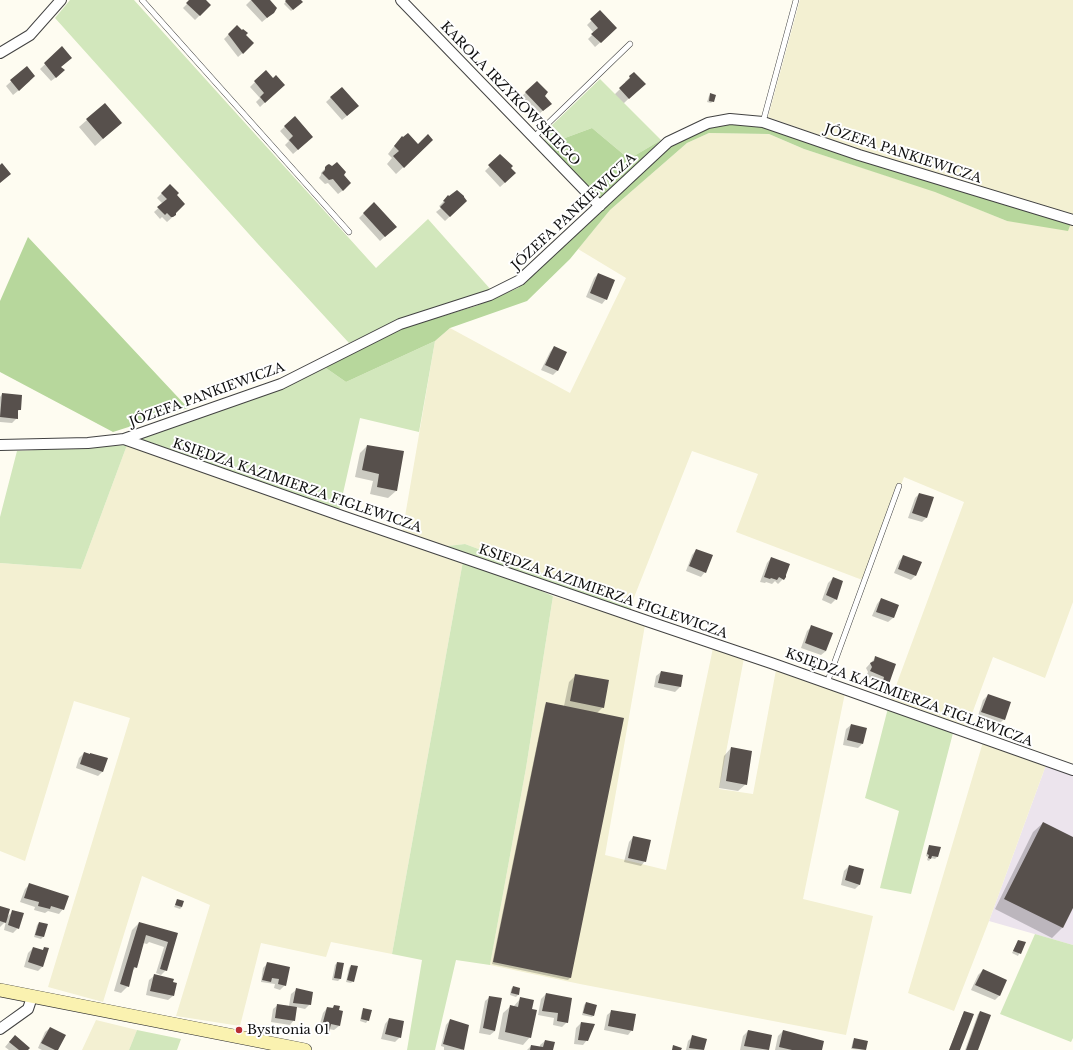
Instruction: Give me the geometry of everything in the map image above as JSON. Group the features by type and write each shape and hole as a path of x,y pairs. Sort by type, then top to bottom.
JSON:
{"street":[{"path":"0,53 30,35 61,0"},
{"name":"KAROLA IRZYKOWSKIEGO","path":"401,0 600,206"},
{"name":"JÓZEFA PANKIEWICZA","path":"0,445 88,443 124,439 281,384 400,324 490,295 520,280 668,142 708,123 730,119 763,122 859,155 1073,220"},
{"name":"KSIĘDZA KAZIMIERZA FIGLEWICZA","path":"124,439 1073,770"},
{"path":"0,990 284,1048 305,1050"},
{"path":"0,1029 28,1009 32,997"}],"lane":[{"path":"142,0 349,232"},
{"path":"763,122 796,0"},
{"path":"534,137 630,44"},
{"path":"827,683 899,486"}],"shaded area":[{"path":"800,0 1073,0 1073,216 858,149 768,117"},
{"path":"709,133 769,134 804,149 934,191 1007,221 1073,224 1073,602 1045,678 993,657 966,730 890,702 964,502 904,477 865,581 736,532 758,474 692,451 633,600 610,597 574,586 465,544 439,547 402,534 435,341 450,328 570,393 626,278 578,249 610,210 687,143"},
{"path":"127,445 463,561 392,954 331,942 326,957 261,943 240,1026 176,1016 210,905 142,876 103,1002 48,987 130,718 74,701 25,861 0,851 0,563 81,569"},
{"path":"553,596 645,625 605,855 666,870 713,648 744,658 719,789 753,794 776,670 845,693 803,899 873,916 846,1035 580,984 490,965 526,768"},
{"path":"983,742 1046,765 989,921 954,1011 908,993"},
{"path":"1046,765 1073,775 1073,945 989,921"},
{"path":"96,1020 137,1030 129,1050 82,1050"}],"green space":[{"path":"70,0 134,0 376,268 428,219 492,291 399,321 349,343 55,18"},
{"path":"600,79 661,140 629,159 592,128 546,145 544,141 548,129"},
{"path":"735,122 769,128 1071,223 1068,231 1007,221 935,192 804,149 769,134 709,133 687,143 610,210 570,259 527,301 450,328 435,341 346,382 323,366 403,328 476,306 518,288 669,145 711,126"},
{"path":"592,128 629,159 661,140 600,201 546,145"},
{"path":"28,237 188,408 113,432 0,372 0,301"},
{"path":"435,341 419,432 360,418 339,511 136,440 323,366 346,382"},
{"path":"127,445 81,569 0,563 0,517 17,451"},
{"path":"465,544 574,586 610,597 633,600 630,612 439,547"},
{"path":"463,561 523,583 553,596 526,768 490,965 456,960 435,1050 407,1050 422,960 392,954"},
{"path":"888,708 953,733 911,894 880,888 899,811 865,798"},
{"path":"1035,934 1073,945 1073,1038 1071,1042 1000,1014"},
{"path":"137,1030 181,1039 177,1050 129,1050"}],"building":[{"path":"189,0 206,0 211,5 200,16 186,3"},
{"path":"251,0 270,0 277,8 274,13 267,18"},
{"path":"301,0 303,2 293,10 285,1"},
{"path":"600,10 617,28 601,43 591,34 598,28 590,19"},
{"path":"237,25 248,33 246,35 254,43 243,54 228,34"},
{"path":"62,46 72,58 61,67 65,70 56,78 44,63"},
{"path":"27,66 35,76 19,91 10,80"},
{"path":"266,70 273,78 276,75 285,85 265,103 260,97 264,93 254,81"},
{"path":"634,72 646,84 629,99 619,88"},
{"path":"537,81 548,92 545,96 552,104 543,111 525,92"},
{"path":"342,87 359,106 347,116 330,97"},
{"path":"710,93 716,95 714,102 709,101"},
{"path":"105,103 122,123 103,139 86,119"},
{"path":"295,116 313,137 298,150 289,140 293,136 284,126"},
{"path":"408,133 418,144 428,134 433,140 404,168 393,156 399,151 394,146 402,136 403,137"},
{"path":"500,154 513,166 511,168 516,173 505,183 488,165"},
{"path":"337,162 346,172 344,175 351,183 343,191 333,179 329,180 322,173 327,165 329,164 332,166"},
{"path":"2,163 11,174 0,183 0,165"},
{"path":"170,184 179,193 177,195 185,204 173,217 167,213 165,215 157,207 167,199 161,193"},
{"path":"457,190 467,201 450,217 440,207 445,202 443,201 448,195 449,196"},
{"path":"374,202 397,227 385,237 363,213"},
{"path":"598,273 615,280 607,300 590,293"},
{"path":"554,346 567,352 558,371 545,365"},
{"path":"2,393 22,395 21,410 18,410 18,419 0,417"},
{"path":"367,445 404,451 397,491 377,487 379,474 362,470"},
{"path":"919,493 934,497 927,518 912,513"},
{"path":"696,549 713,555 706,573 689,566"},
{"path":"903,555 922,562 916,576 898,569"},
{"path":"771,557 790,564 784,580 779,577 777,580 764,577"},
{"path":"833,577 843,581 837,600 826,595"},
{"path":"881,598 899,605 894,618 876,612"},
{"path":"811,625 833,633 826,651 805,643"},
{"path":"875,656 896,664 889,684 883,681 884,677 870,671 872,667 870,663 874,661"},
{"path":"661,671 683,675 681,687 658,683"},
{"path":"575,674 609,680 604,708 570,701"},
{"path":"988,694 1011,702 1005,720 981,712"},
{"path":"546,702 624,718 571,978 493,962"},
{"path":"851,724 867,728 863,744 847,740"},
{"path":"731,747 752,751 747,785 726,781"},
{"path":"84,752 108,758 103,772 80,764"},
{"path":"1043,822 1073,837 1073,908 1063,928 1004,899"},
{"path":"633,836 651,840 646,862 628,858"},
{"path":"929,845 941,847 938,857 932,856 931,859 928,858 929,855 927,854"},
{"path":"849,865 864,869 860,885 845,880"},
{"path":"29,883 69,896 64,910 51,906 50,909 38,906 39,902 24,898"},
{"path":"177,899 184,901 182,907 175,905"},
{"path":"0,906 10,909 6,923 0,921"},
{"path":"12,910 24,913 19,929 8,925"},
{"path":"39,922 48,924 44,937 35,935"},
{"path":"139,922 178,933 167,971 160,969 168,942 146,935 137,968 134,967 129,987 120,984"},
{"path":"1018,940 1026,942 1021,954 1013,951"},
{"path":"33,947 43,950 44,947 49,948 43,967 28,962"},
{"path":"267,962 290,967 286,986 278,984 279,979 272,978 271,982 262,980"},
{"path":"337,962 344,963 341,979 334,978"},
{"path":"351,965 358,966 354,982 347,980"},
{"path":"983,969 1007,980 1000,996 975,985"},
{"path":"154,974 174,979 173,982 177,983 174,996 150,991"},
{"path":"513,986 520,988 519,995 511,993"},
{"path":"296,988 313,992 311,1005 293,1003"},
{"path":"546,993 572,998 568,1023 557,1021 558,1013 542,1011"},
{"path":"489,996 502,998 495,1031 483,1028"},
{"path":"520,997 534,1000 532,1009 537,1010 531,1038 505,1032 510,1005 518,1007"},
{"path":"586,1002 597,1005 594,1016 583,1013"},
{"path":"277,1004 297,1007 295,1021 275,1018"},
{"path":"334,1005 340,1006 339,1010 343,1011 340,1026 331,1024 329,1032 324,1031 326,1023 323,1022 327,1007 333,1008"},
{"path":"363,1008 372,1010 369,1021 361,1019"},
{"path":"611,1010 636,1014 633,1031 608,1026"},
{"path":"964,1011 974,1014 960,1050 949,1050"},
{"path":"980,1011 991,1015 978,1050 966,1050"},
{"path":"389,1018 404,1021 401,1038 385,1034"},
{"path":"450,1019 469,1025 464,1050 443,1044"},
{"path":"581,1022 595,1024 588,1041 578,1040"},
{"path":"50,1027 66,1035 58,1050 41,1043"},
{"path":"748,1030 772,1035 769,1050 744,1046"},
{"path":"783,1030 824,1041 822,1050 792,1050 779,1047"},
{"path":"15,1035 30,1048 28,1050 19,1050 9,1042"},
{"path":"692,1035 707,1039 704,1050 689,1048"},
{"path":"854,1038 868,1041 866,1050 852,1048"},
{"path":"545,1040 555,1042 553,1050 530,1050 531,1045 543,1047"},
{"path":"673,1045 682,1048 681,1050 672,1050"}],"place":[{"name":"Bystronia 01","path":"239,1030"}]}
